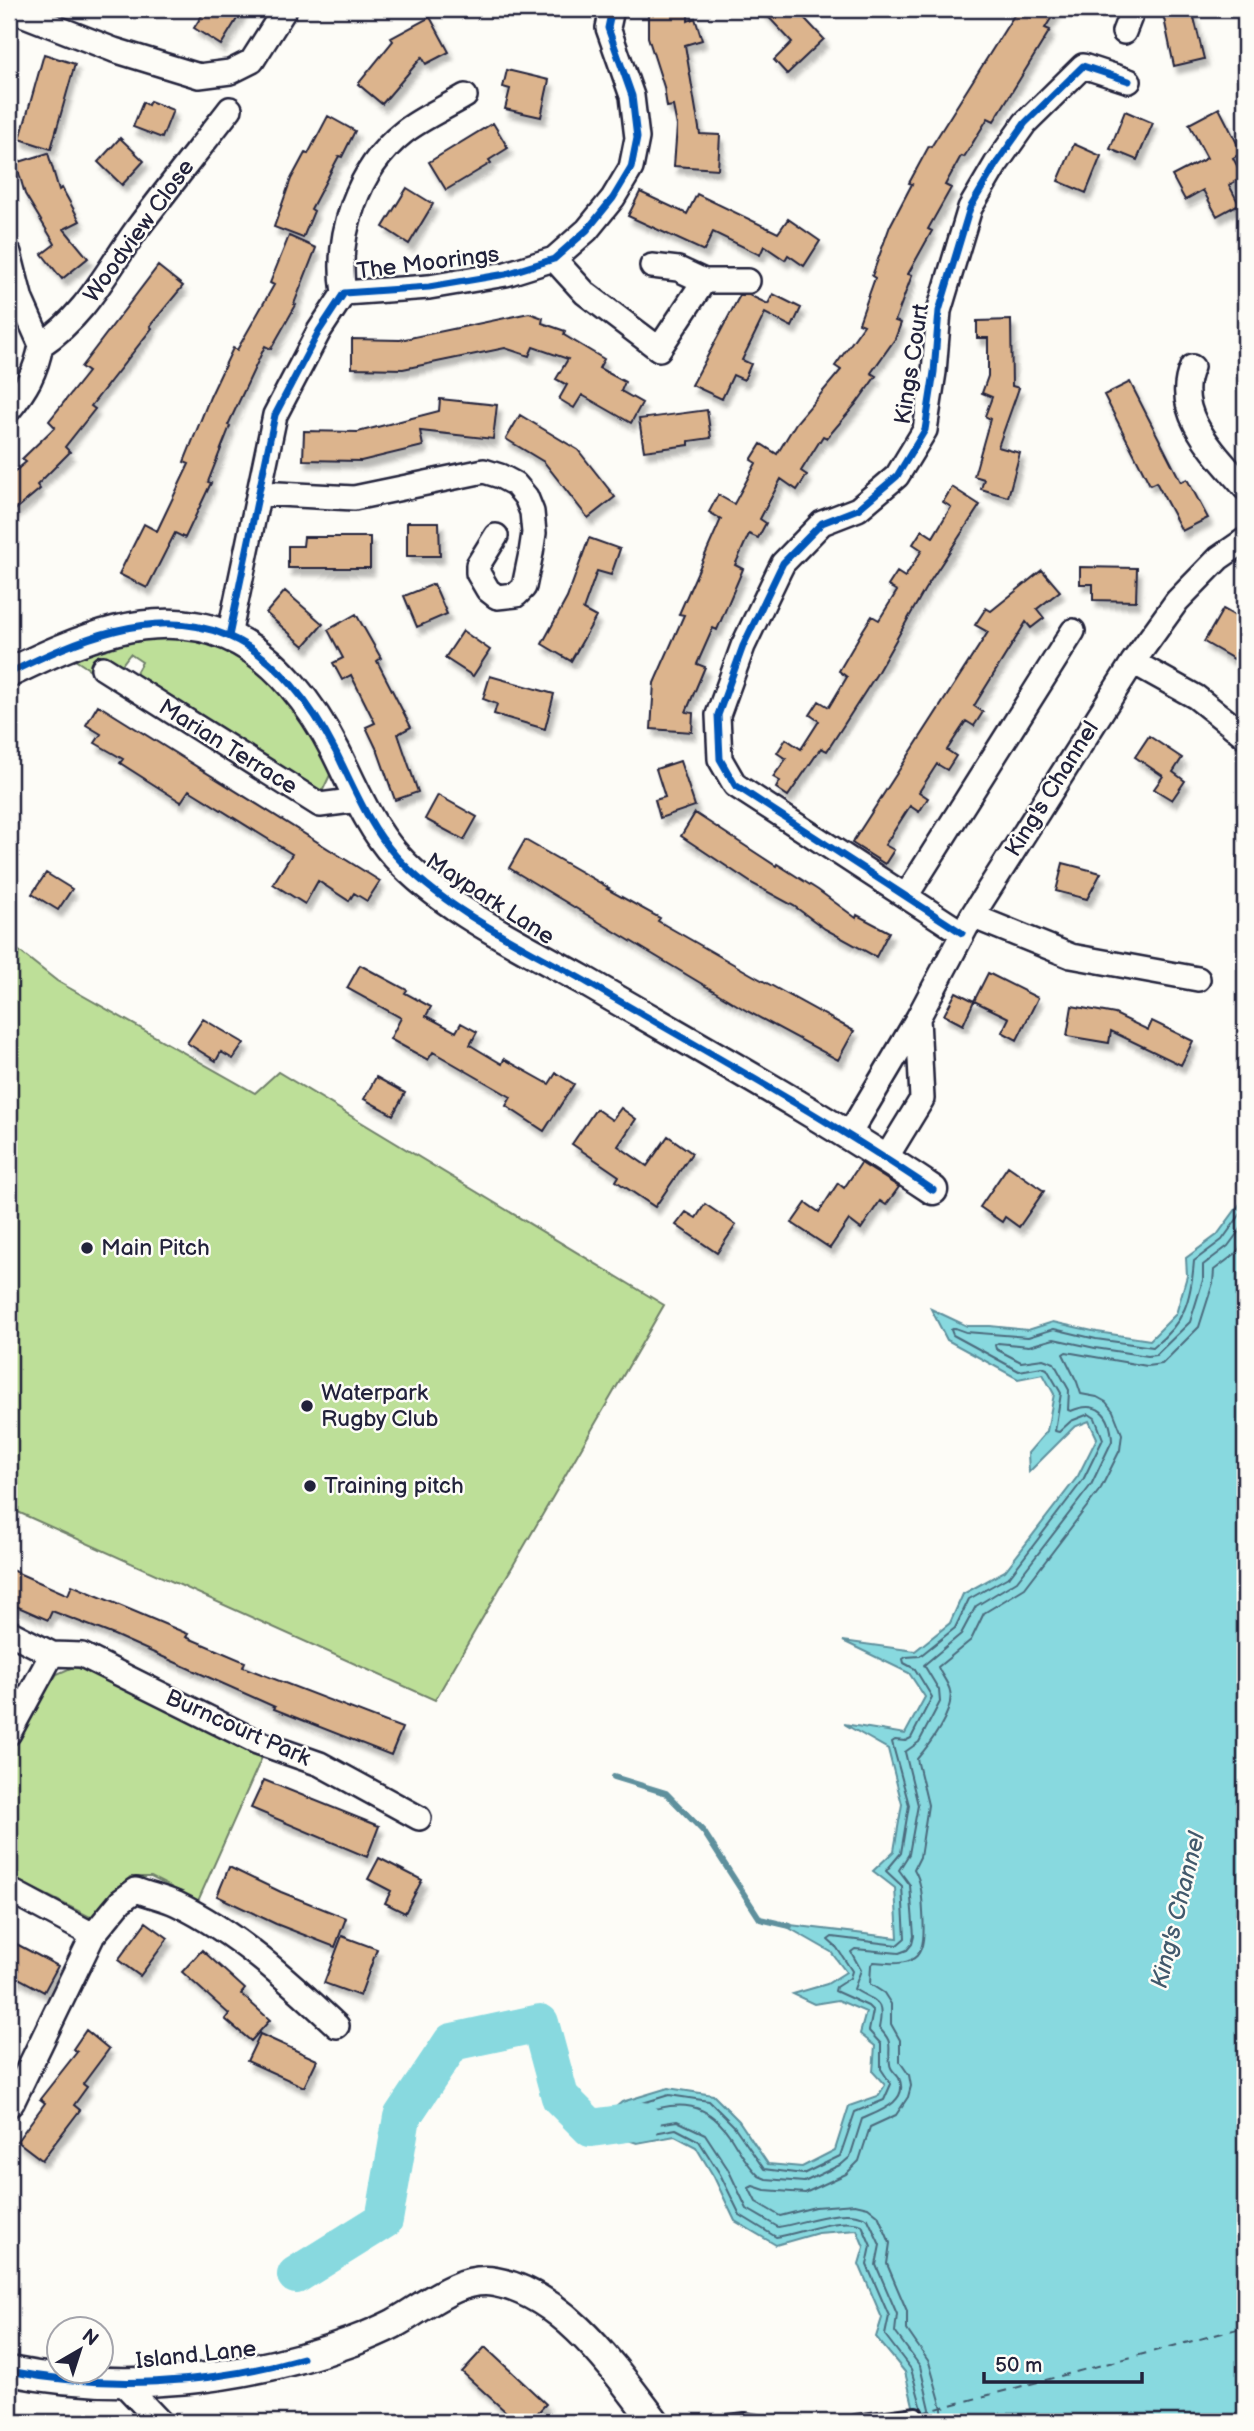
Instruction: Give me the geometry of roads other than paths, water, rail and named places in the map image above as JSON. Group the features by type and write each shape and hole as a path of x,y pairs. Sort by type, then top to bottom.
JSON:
{"street":[{"path":"11,17 199,76 230,72 252,61 285,9"},
{"name":"The Moorings","path":"344,293 429,287 506,274 554,259 587,230 613,198 631,168 637,138 632,96 608,28 612,9"},
{"path":"1124,32 1133,9"},
{"name":"Kings Court","path":"967,925 906,896 735,785 720,759 718,715 743,646 783,563 822,523 858,509 897,476 925,429 934,372 939,311 970,208 996,164 1025,122 1083,66 1129,81"},
{"name":"The Moorings","path":"229,636 275,415 318,331 344,293 340,269 355,200 365,178 383,153 405,132 465,96"},
{"name":"Woodview Close","path":"41,345 62,331 85,306 136,230 230,109"},
{"path":"9,253 21,300 41,345 37,368 9,410"},
{"path":"554,259 585,293 659,349 704,281"},
{"path":"652,266 678,268 704,281 748,281"},
{"path":"1192,367 1185,393 1191,415 1209,445 1245,488"},
{"path":"258,493 354,498 484,471 515,484 526,497 532,512 534,533 531,553 524,587 516,595 497,597 488,590 478,573 478,565 496,537"},
{"name":"King's Channel","path":"848,1136 918,1018 967,925 1133,662 1177,601 1219,558 1245,540"},
{"name":"Maypark Lane","path":"9,673 77,643 139,625 197,626 229,636 262,658 295,689 324,731 371,823 396,856 421,879 458,906 886,1158 933,1190"},
{"path":"906,896 1073,631"},
{"path":"1133,662 1196,697 1245,736"},
{"name":"Marian Terrace","path":"103,668 320,805 359,800"},
{"path":"967,925 1071,956 1198,979"},
{"path":"886,1158 922,1098 918,1018"},
{"path":"9,1632 52,1654 9,1733"},
{"name":"Burncourt Park","path":"52,1654 82,1655 257,1742 320,1764 419,1818"},
{"path":"9,2105 93,1935 121,1901 136,1890 177,1905 225,1933 288,1979 337,2026"},
{"path":"9,1891 93,1935"},
{"name":"Island Lane","path":"9,2371 62,2380 122,2382 203,2377 281,2364 357,2340 461,2286 476,2281 492,2281 527,2292 566,2318 623,2381 655,2422"},
{"path":"122,2382 160,2422"}],"lane":[{"path":"856,2422 916,2414"},
{"path":"729,2422 757,2422"}],"water":[{"path":"1245,1197 1245,2422 917,2422 905,2372 876,2337 882,2318 859,2264 864,2247 857,2230 818,2233 776,2245 735,2221 696,2147 675,2136 637,2143 591,2128 622,2102 668,2088 713,2095 739,2121 768,2164 802,2167 835,2150 849,2106 878,2096 885,2085 873,2072 875,2046 860,2034 866,2012 838,2000 814,2004 793,1994 827,1984 846,1972 831,1952 782,1924 898,1938 895,1888 873,1871 894,1851 902,1804 888,1749 844,1724 905,1734 925,1697 909,1673 843,1641 915,1651 950,1623 963,1594 1005,1571 1078,1476 1097,1438 1089,1421 1074,1427 1029,1472 1028,1453 1047,1431 1054,1394 1043,1374 1018,1379 947,1340 931,1309 967,1326 1028,1330 1053,1322 1150,1340 1176,1314 1187,1276 1186,1258 1217,1235"}],"waterway":[{"path":"614,1777 666,1793 704,1832 760,1919 790,1926"},
{"path":"296,2275 384,2220 402,2117 452,2042 540,2023 560,2097 591,2128 642,2121"}],"place":[{"name":"Main Pitch","path":"87,1248"},
{"name":"Waterpark Rugby Club","path":"307,1406"},
{"name":"Training pitch","path":"310,1486"}]}
